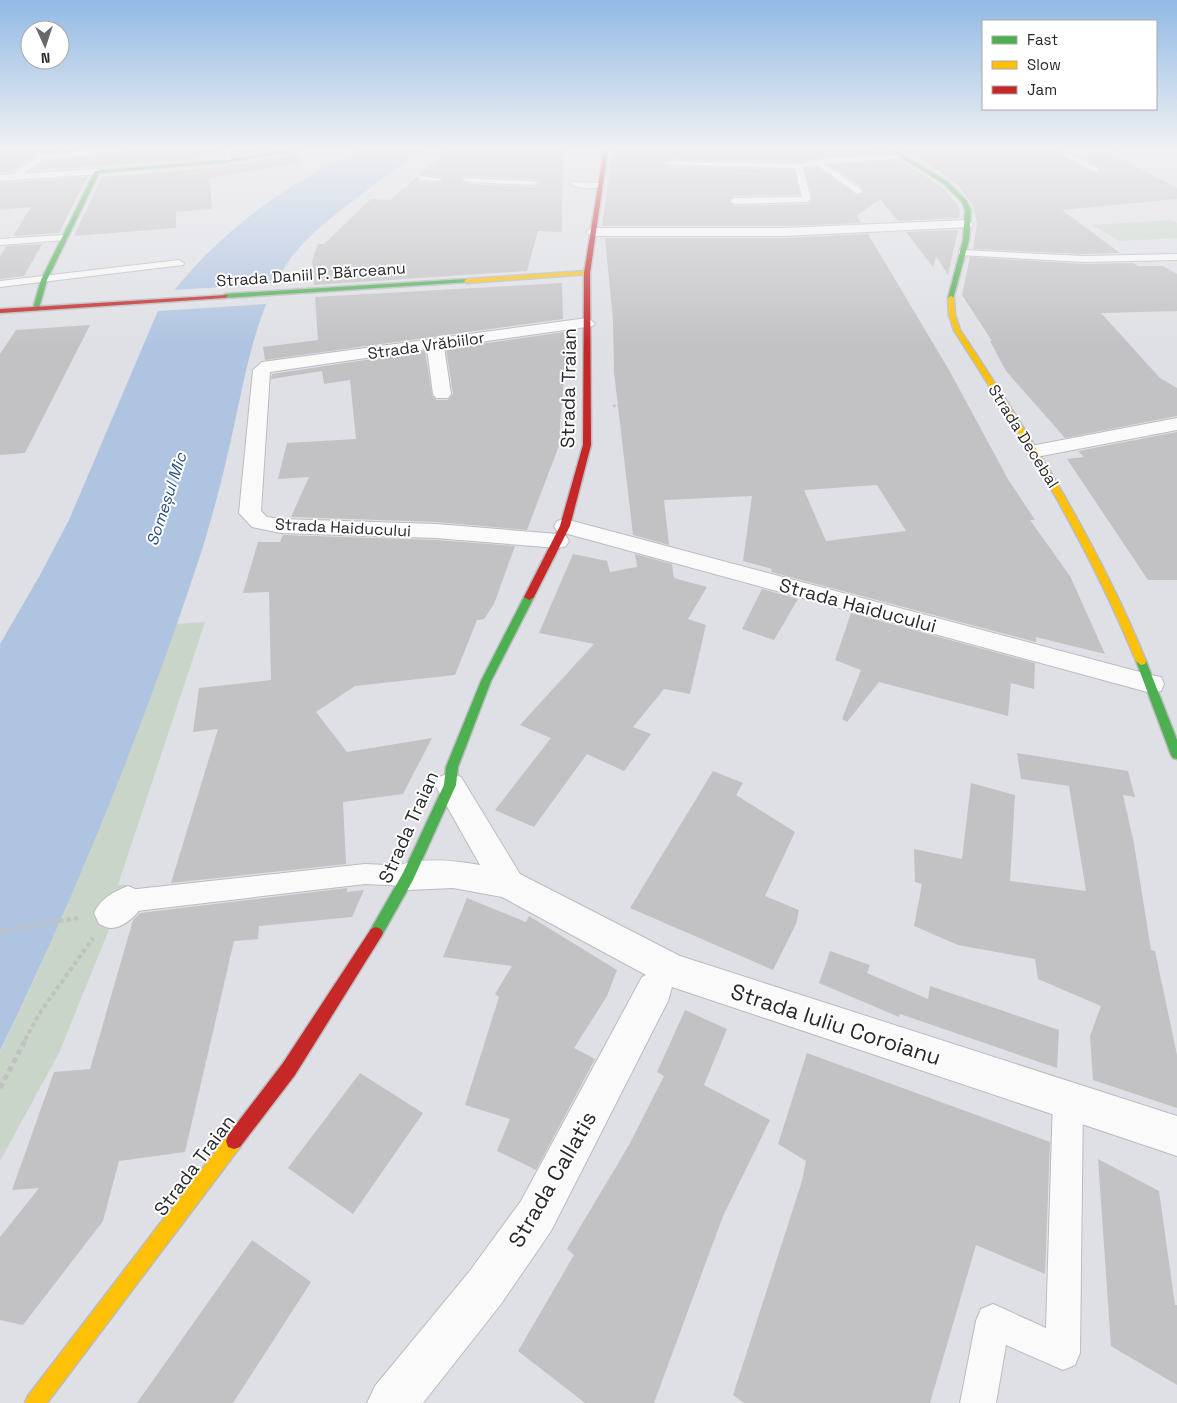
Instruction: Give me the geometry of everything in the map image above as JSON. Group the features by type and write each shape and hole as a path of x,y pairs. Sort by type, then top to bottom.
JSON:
{"main road":[{"path":"36,308 44,280 75,214"},
{"name":"Strada Traian","path":"35,1403 289,1069 369,945 408,876 450,785 452,767 486,681 561,534 587,445 587,273 595,214"},
{"name":"Strada Decebal","path":"969,214 962,253 953,286 952,318 957,330 1036,451 1099,562 1151,684 1177,752"},
{"name":"Strada Daniil P. Bărceanu","path":"0,311 587,273"}],"street":[{"path":"592,232 784,232 967,224"},
{"name":"Strada Vrăbiilor","path":"265,367 587,323"},
{"path":"435,344 442,394"},
{"name":"Strada Haiducului","path":"265,367 262,370 250,512 260,522 281,526 561,534 1151,684"},
{"path":"1036,451 1177,424"},
{"path":"450,785 508,884"},
{"name":"Strada Iuliu Coroianu","path":"408,876 452,874 508,884 671,970 1177,1136"},
{"name":"Strada Callatis","path":"392,1403 485,1288 536,1216 655,990"}],"lane":[{"path":"0,242 63,238"},
{"path":"962,253 1085,260 1177,257"},
{"path":"0,284 179,263"},
{"path":"108,911 365,874 408,876"},
{"path":"978,1403 993,1321 1064,1353 1068,1100"}],"path":[{"path":"620,405 630,405"},
{"path":"0,930 108,911"},
{"path":"0,1088 39,1014 108,911"}],"shaded area":[{"path":"1172,220 1177,223 1177,238 1120,241 1092,225"},
{"path":"205,622 118,885 127,885 59,1053 0,1161 0,1052 37,973 83,864 130,749 175,624"}],"water":[{"name":"Someșul Mic","path":"336,214 316,230 300,247 286,265 267,302 254,341 207,534 158,678 109,804 57,929 0,1051 0,644 69,520 157,313 199,261 249,216"}],"pier":[{"path":"276,284 266,304 158,311 172,290"}],"building":[{"path":"26,214 68,214 59,233 13,236"},
{"path":"84,214 176,214 176,228 74,236"},
{"path":"355,214 562,214 562,232 538,231 527,271 314,285 312,261 318,244 324,244"},
{"path":"604,214 858,214 861,223 784,226 602,226"},
{"path":"893,214 959,214 959,218 898,221"},
{"path":"975,214 1068,214 1120,253 1085,254 973,249 977,224"},
{"path":"958,230 948,275 936,256 933,267 906,232"},
{"path":"868,234 949,370 1008,479 1035,520 1030,520 1070,576 1105,654 1036,637 1036,642 771,572 772,569 743,561 752,496 664,500 669,545 633,535 614,372 613,320 605,238 784,238","holes":["877,485 906,531 826,541 804,490"]},
{"path":"42,244 24,276 0,279 0,257 6,246"},
{"path":"970,257 1085,264 1133,263 1138,266 1163,266 1177,274 1177,311 1101,313 1160,378 1177,388 1177,416 1065,438 1006,371 990,341 992,341 962,295"},
{"path":"562,283 563,319 265,360 263,347 318,340 315,297"},
{"path":"90,325 25,453 0,455 0,354 16,330"},
{"path":"564,332 566,356 560,443 527,530 436,522 291,517 309,477 278,479 287,443 356,439 350,380 324,384 322,371 271,379 272,374 425,351 432,395 436,400 448,400 453,394 446,349"},
{"path":"1177,432 1177,580 1148,580 1067,459 1084,457 1078,451"},
{"path":"283,535 436,540 515,546 494,604 484,619 477,620 455,675 355,686 316,712 347,752 432,738 403,794 343,802 346,864 171,883 218,729 193,732 199,688 271,680 269,592 243,593 258,542 280,542"},
{"path":"573,554 607,561 610,572 637,567 635,554 672,564 674,578 707,587 688,619 706,625 690,694 664,689 633,727 651,734 624,771 587,754 534,827 495,810 551,738 520,725 594,644 539,633"},
{"path":"762,589 798,599 774,640 742,629"},
{"path":"851,613 1035,663 1034,689 1011,683 1008,716 879,682 847,722 842,719 861,670 835,660"},
{"path":"1017,753 1128,771 1135,797 1123,795 1134,844 1151,950 1155,951 1177,1055 1177,1108 1093,1080 1090,1036 1101,1006 1038,979 1035,959 958,945 914,926 922,884 915,882 914,849 962,859 971,783 1015,795 1010,881 1086,891 1069,786 1021,779"},
{"path":"713,771 743,783 736,795 795,832 765,896 799,910 796,924 773,970 630,908"},
{"path":"347,888 347,892 364,890 352,917 259,926 258,939 234,941 185,1152 119,1161 103,1221 23,1325 0,1320 0,1237 39,1188 12,1190 54,1072 90,1069 133,920 140,913"},
{"path":"467,898 526,922 529,916 617,970 607,996 574,1048 595,1059 536,1170 497,1151 510,1119 465,1105 499,997 495,994 512,966 443,957"},
{"path":"830,951 870,965 867,973 928,999 930,986 1059,1030 1057,1068 900,1014 899,1017 819,983"},
{"path":"685,1010 727,1029 704,1085 770,1120 723,1216 654,1403 585,1403 518,1351 574,1255 567,1249 629,1145 664,1076 657,1072"},
{"path":"807,1053 1050,1142 1045,1274 976,1245 930,1403 744,1403 733,1395 802,1181 806,1161 778,1144"},
{"path":"360,1073 423,1113 353,1214 288,1168"},
{"path":"1098,1159 1159,1191 1175,1305 1177,1305 1177,1385 1111,1346"},
{"path":"252,1240 311,1282 233,1403 137,1403"}],"traffic: fast":[{"path":"36,308 44,280 76,214"},
{"path":"951,298 966,240 968,214"},
{"path":"225,296 467,281"},
{"path":"376,933 408,876 450,785 452,767 486,681 529,597"},
{"path":"1141,661 1177,755"}],"traffic: slow":[{"path":"467,281 587,273"},
{"path":"951,298 952,315 957,330 1034,450 1081,532 1103,574 1141,661"},
{"path":"35,1403 234,1141"}],"traffic: jam":[{"path":"529,597 565,526 587,445 587,273 596,214"},
{"path":"0,311 225,296"},
{"path":"234,1141 289,1069 376,933"}]}
